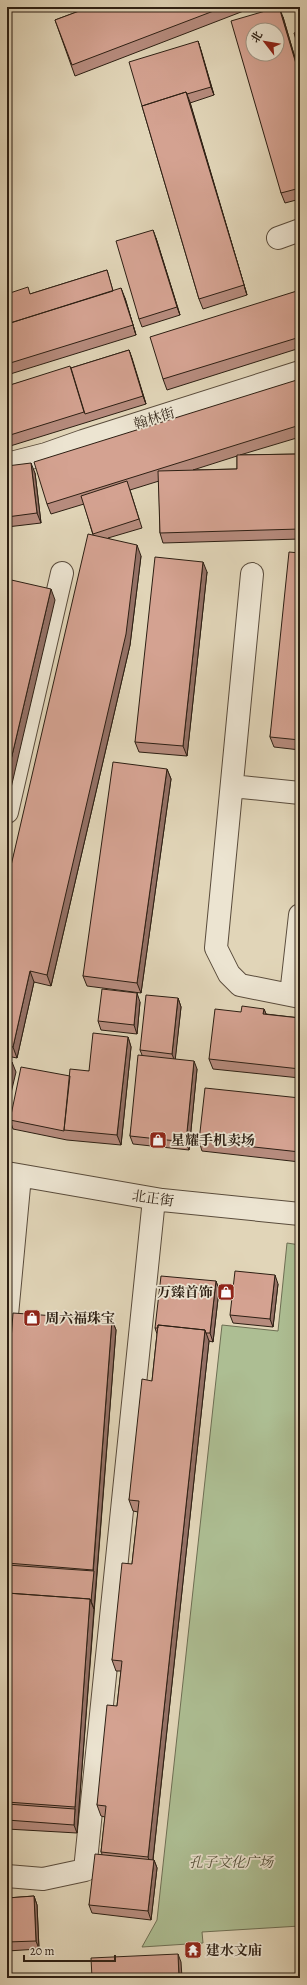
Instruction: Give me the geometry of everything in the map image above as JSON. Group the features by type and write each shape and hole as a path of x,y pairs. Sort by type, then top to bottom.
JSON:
{"street":[{"path":"278,238 300,230"},
{"name":"翰林街","path":"7,464 46,454 83,440 300,372"},
{"path":"7,812 62,573"},
{"path":"252,574 216,948 229,974 240,985 296,996 300,915"},
{"path":"232,786 300,793"},
{"path":"7,1315 13,1175"},
{"name":"北正街","path":"13,1175 154,1199 300,1214"},
{"path":"7,1876 43,1879 85,1870 154,1199"}],"green space":[{"name":"孔子文化广场","path":"287,1243 300,1245 300,1926 202,1932 203,1943 142,1947 157,1920 222,1325 278,1331"}],"building":[{"path":"90,7 224,7 72,65 55,20"},
{"path":"279,7 284,22 245,22 245,62 285,62 285,27 300,77 300,188 281,193 231,21"},
{"path":"295,7 300,7 300,26"},
{"path":"300,31 300,53 294,33"},
{"path":"198,41 211,87 187,94 186,92 142,106 129,62"},
{"path":"186,92 244,285 199,299 142,106"},
{"path":"153,230 177,307 139,319 116,241"},
{"path":"107,270 113,291 7,324 7,294 28,287 30,294"},
{"path":"121,288 133,325 7,364 7,324"},
{"path":"300,290 300,337 163,379 150,337"},
{"path":"129,350 143,396 85,414 71,368"},
{"path":"70,366 84,412 7,436 7,386"},
{"path":"300,379 300,425 47,504 34,462"},
{"path":"300,454 300,529 160,533 158,471 237,469 237,455"},
{"path":"31,463 37,513 7,517 7,466"},
{"path":"127,481 139,519 93,534 81,496"},
{"path":"88,534 137,545 126,634 47,975 30,971 13,1047 7,1046 7,883"},
{"path":"289,552 300,553 300,740 270,737"},
{"path":"155,557 203,562 183,746 135,742"},
{"path":"7,579 51,589 7,777"},
{"path":"113,762 167,769 137,983 83,976"},
{"path":"102,989 137,993 134,1025 98,1021"},
{"path":"146,995 178,998 172,1054 140,1050"},
{"path":"242,1006 264,1009 263,1014 300,1018 300,1069 209,1059 215,1009 241,1012"},
{"path":"93,1033 128,1037 117,1135 64,1130 70,1069 89,1071"},
{"path":"138,1055 194,1061 186,1142 130,1136"},
{"path":"7,1061 12,1062 7,1085"},
{"path":"21,1067 70,1076 64,1131 10,1120"},
{"path":"205,1088 300,1098 300,1152 199,1141"},
{"path":"235,1271 275,1275 270,1319 230,1315"},
{"path":"161,1276 216,1281 210,1333 206,1333 205,1330 158,1325 158,1328 155,1328"},
{"path":"13,1313 112,1320 93,1570 7,1563 7,1395"},
{"path":"158,1325 205,1330 148,1857 101,1852 106,1806 97,1805 107,1705 117,1706 122,1661 112,1660 122,1563 132,1564 139,1501 129,1500 142,1379 152,1381"},
{"path":"7,1565 94,1571 91,1601 90,1599 7,1593"},
{"path":"7,1593 90,1599 75,1807 7,1802"},
{"path":"7,1804 75,1809 74,1825 7,1820"},
{"path":"95,1854 154,1860 148,1911 89,1905"},
{"path":"34,1896 36,1941 7,1942 7,1898"},
{"path":"178,1954 179,1978 92,1978 91,1958"}],"place":[{"name":"星耀手机卖场","path":"158,1140"},
{"name":"万臻首饰","path":"226,1292"},
{"name":"周六福珠宝","path":"32,1318"},
{"name":"建水文庙","path":"193,1950"}]}
